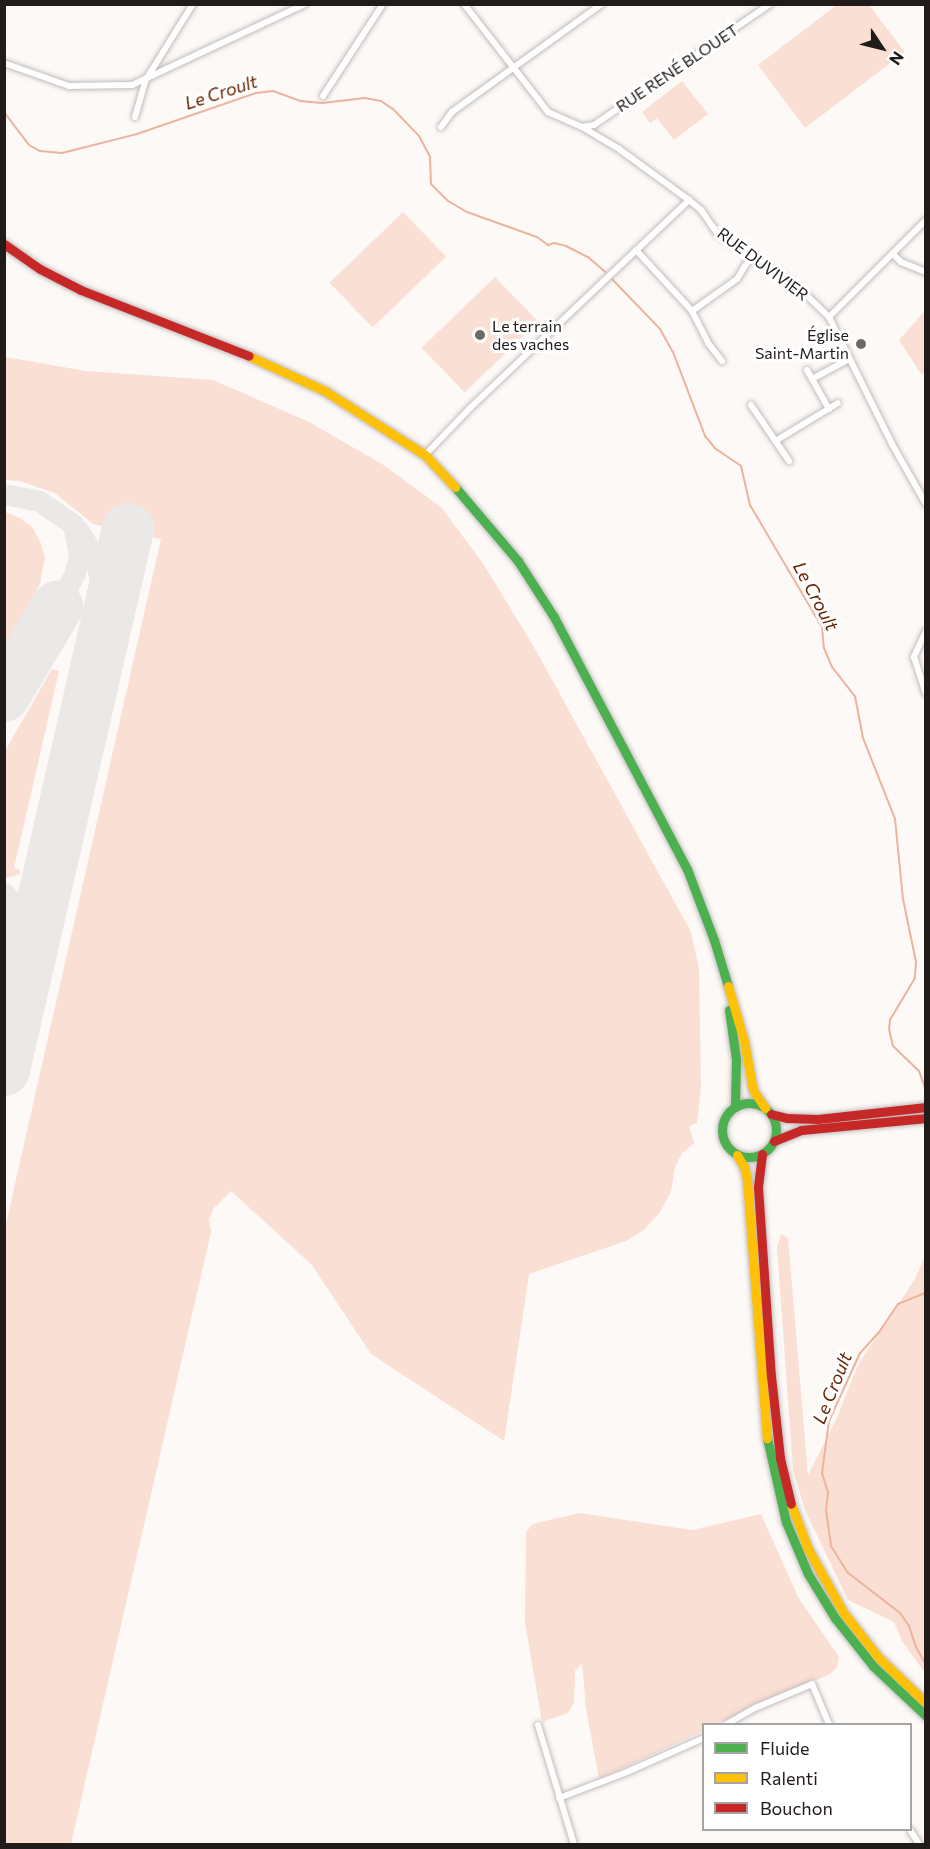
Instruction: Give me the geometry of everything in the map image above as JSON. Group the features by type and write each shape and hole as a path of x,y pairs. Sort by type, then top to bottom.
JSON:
{"main road":[{"path":"4,244 47,273 81,290 300,378 348,404 425,455 480,514 518,561 554,617 687,869 714,940 744,1041 753,1090 776,1127 774,1141"},
{"path":"392,433 449,481"},
{"path":"725,980 736,1059 735,1107"},
{"path":"926,1107 818,1119 787,1118 750,1103 735,1107 729,1112 722,1127 725,1143 746,1169 767,1441 786,1522 808,1574 841,1626 873,1665 926,1716"},
{"path":"736,1154 754,1157 762,1154 774,1141 789,1132 926,1118"},
{"path":"762,1154 758,1187 771,1376 780,1458 792,1507 821,1576 843,1612 868,1646 926,1702"}],"street":[{"path":"135,117 145,81 193,4"},
{"path":"4,63 69,86 132,85 145,81 305,4"},
{"path":"323,96 383,4"},
{"name":"RUE DUVIVIER","path":"464,4 548,111 582,127 619,149 689,200 700,210 718,234 800,288 829,317 926,504"},
{"path":"441,128 452,112 602,4"},
{"name":"RUE RENÉ BLOUET","path":"582,127 594,125 770,4"},
{"path":"425,455 471,407 689,200"},
{"path":"829,317 926,220"},
{"path":"636,250 692,311 708,343 722,361"},
{"path":"893,254 901,262 926,272"},
{"path":"692,311 737,279 751,257"},
{"path":"812,379 849,359"},
{"path":"807,370 829,409"},
{"path":"777,440 838,403"},
{"path":"751,405 777,440 789,461"},
{"path":"926,631 914,657 926,693"},
{"path":"730,1723 755,1708 812,1684 828,1723"},
{"path":"538,1725 574,1845"},
{"path":"559,1798 627,1772 702,1739"},
{"path":"911,1831 919,1845"}],"shaded area":[{"path":"838,4 869,5 905,52 805,128 758,65"},
{"path":"682,81 708,114 674,140 657,118 650,123 642,112"},
{"path":"403,212 446,257 373,327 330,283"},
{"name":"Le terrain des vaches","path":"495,277 538,322 465,392 422,348"},
{"path":"924,312 926,373 921,374 899,340"},
{"path":"5,357 86,371 213,380 307,421 382,464 441,507 482,562 534,647 691,932 699,969 701,1086 697,1123 689,1126 694,1143 682,1153 675,1167 671,1192 660,1212 644,1230 626,1241 529,1274 504,1441 371,1354 312,1265 231,1191 213,1209 209,1219 211,1232 71,1844 5,1844 5,1228 161,539 93,524 55,493 20,481 5,480"},
{"path":"5,512 20,518 32,527 45,557 40,584 5,647"},
{"path":"52,669 59,671 14,868 20,870 20,874 7,878 4,876 5,751"},
{"path":"781,1234 788,1238 808,1475 835,1422 859,1363 915,1279 925,1256 925,1673 902,1641 894,1622 848,1600 805,1510 793,1470 777,1248"},
{"path":"579,1513 692,1530 761,1514 798,1597 839,1657 837,1667 830,1674 719,1723 702,1723 702,1731 599,1779 586,1708 582,1663 575,1671 574,1703 568,1713 542,1722 525,1622 526,1532 533,1524"}],"waterway":[{"name":"Le Croult","path":"4,112 29,145 40,151 62,153 137,134 256,93 273,91 300,101 322,103 365,98 381,101 393,109 419,136 430,157 431,184 448,201 467,212 537,237 548,245 554,243 566,246 588,257 605,272"},
{"name":"Le Croult","path":"611,278 660,329 673,352 705,436 716,449 741,466 750,505 822,627 824,648 832,667 855,696 863,738 895,819 903,899 916,962 915,978 890,1020 889,1029 893,1046 919,1071 926,1090"},
{"name":"Le Croult","path":"926,1289 925,1293 898,1304 880,1331 860,1353 829,1421 822,1473 828,1493 826,1510 831,1546 847,1572 900,1613 909,1626 916,1647 926,1665"}],"taxiway":[{"path":"4,494 39,501 73,524 79,555 75,573 57,607"},
{"path":"79,531 94,556 100,579 103,638"},
{"path":"4,893 24,916 30,936 30,956"},
{"path":"4,917 18,957 20,1002"}],"runway":[{"path":"4,1070 128,529"},
{"path":"4,696 57,607"}],"traffic: fast":[{"path":"455,487 518,561 554,617 687,869 714,940 728,986"},
{"path":"729,1010 736,1059 735,1107"},
{"path":"744,1103 754,1103 768,1111 774,1120 776,1130 774,1140 768,1149 754,1157 744,1157 727,1145 722,1135 722,1125 734,1108 744,1103"},
{"path":"767,1438 786,1522 808,1574 835,1618 873,1666 926,1716"}],"traffic: slow":[{"path":"249,356 325,391 425,455 455,487"},
{"path":"728,986 744,1041 753,1090 765,1108"},
{"path":"737,1155 745,1169 747,1180"},
{"path":"747,1180 767,1438"},
{"path":"791,1504 808,1549 843,1612 878,1657 926,1703"}],"traffic: jam":[{"path":"4,244 40,269 81,290 249,356"},
{"path":"771,1114 787,1118 818,1119 926,1107"},
{"path":"774,1141 801,1130 926,1118"},
{"path":"762,1154 758,1187 771,1376 780,1458 791,1504"}],"place":[{"name":"Le terrain des vaches","path":"480,335"},
{"name":"Église Saint-Martin","path":"861,344"}]}
